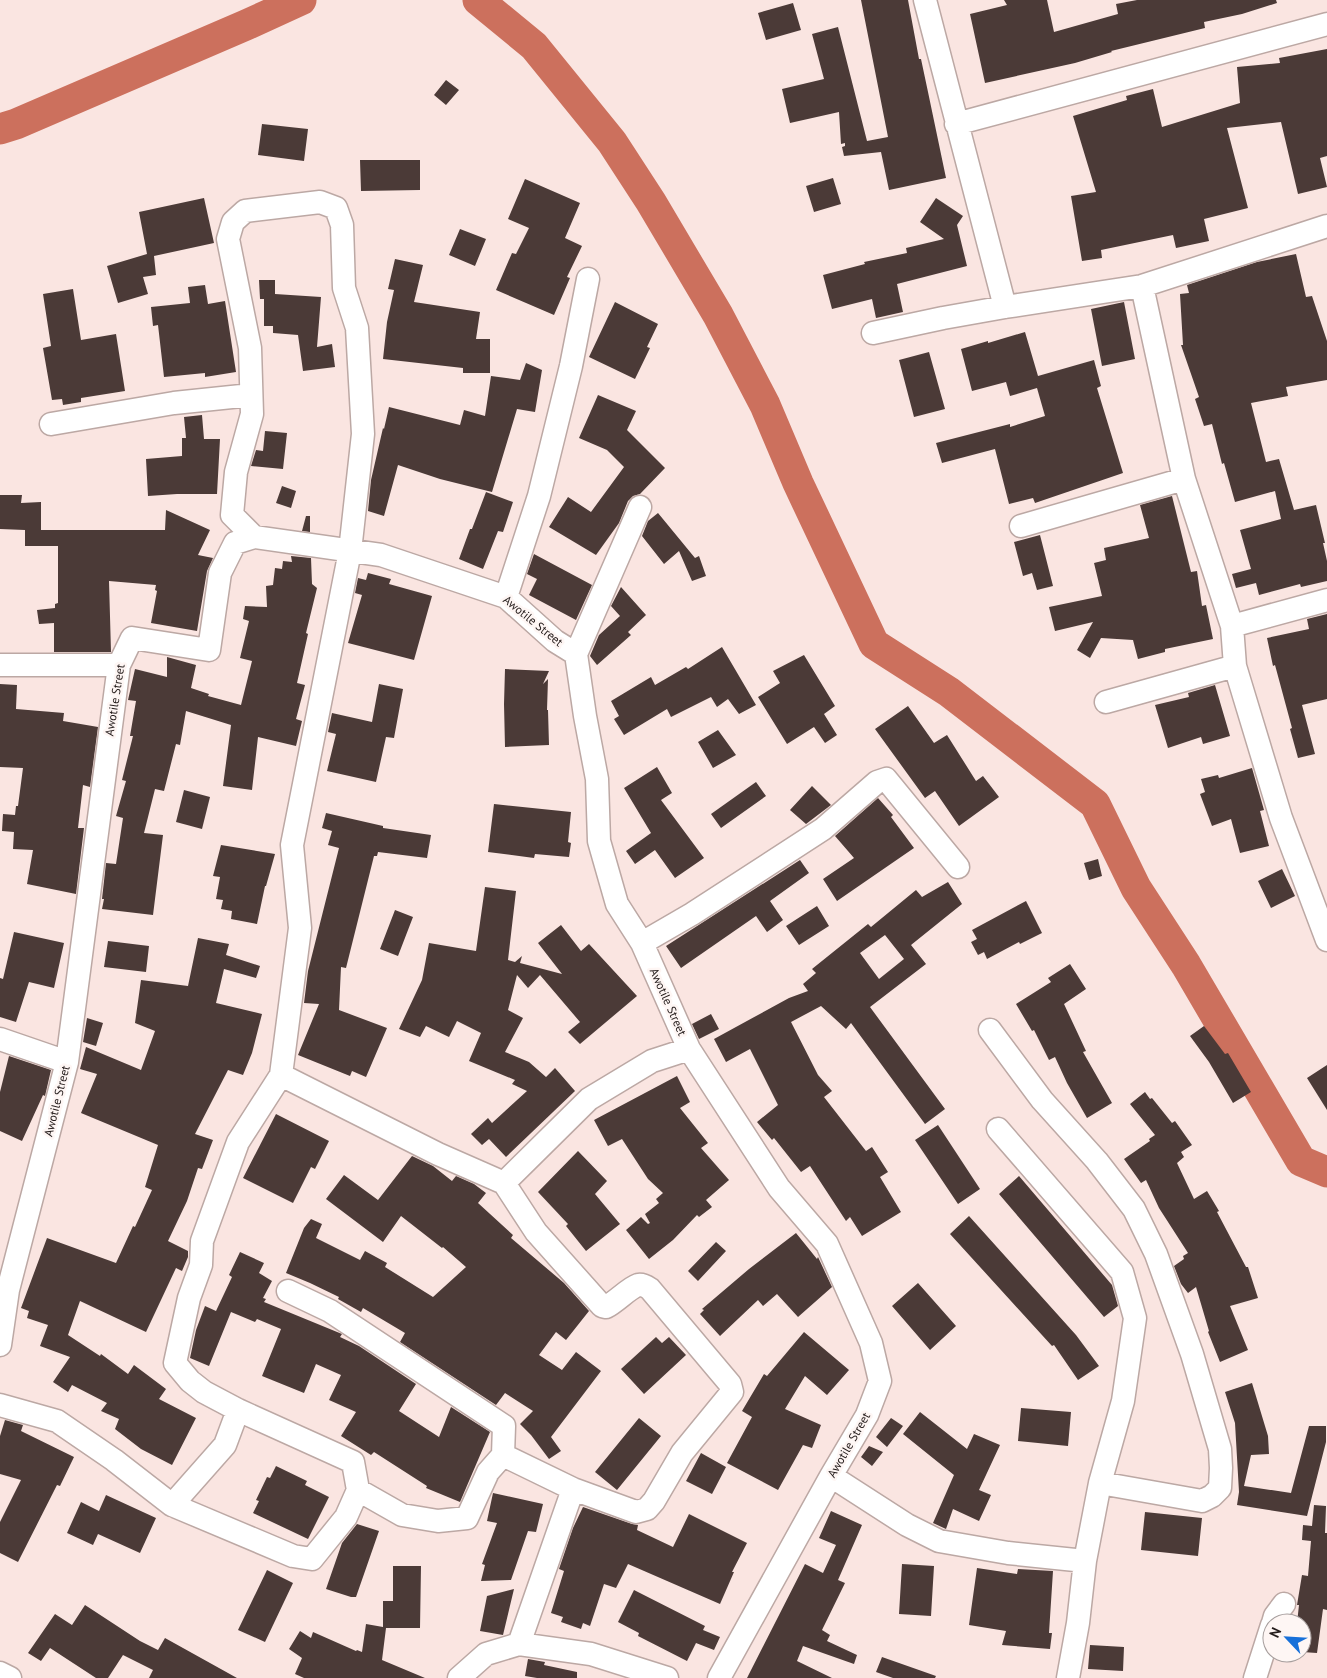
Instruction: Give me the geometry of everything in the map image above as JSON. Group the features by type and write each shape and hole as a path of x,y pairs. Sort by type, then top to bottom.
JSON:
{"street":[{"path":"925,0 1005,306"},
{"path":"956,124 1327,24"},
{"path":"0,1405 57,1421 114,1460 172,1505 293,1556 312,1559 346,1517 358,1490 352,1462 238,1410 204,1392 190,1381 175,1363 189,1298 201,1265 202,1241 238,1142 281,1075 300,928 292,845 350,551 363,434 357,328 344,288 342,225 336,208 320,202 245,211 233,222 228,239 250,348 252,414 236,472 232,515 254,537"},
{"path":"874,333 1005,306 1142,286 1327,226"},
{"path":"506,597 539,496 571,366 588,279"},
{"path":"1142,286 1184,479 1232,626 1235,666 1281,818 1327,940"},
{"path":"51,424 174,403 251,395"},
{"path":"1021,526 1184,479"},
{"path":"576,654 640,507"},
{"name":"Awotile Street","path":"0,1345 8,1290 67,1062 119,665 132,638 209,650 220,573 234,543 254,537 381,555 506,597 555,641 576,654 597,779 599,841 617,904 642,943 689,1049 779,1188 828,1244 871,1343 880,1381 867,1415 831,1476 720,1678"},
{"path":"1232,626 1327,600"},
{"path":"0,665 119,665"},
{"path":"1106,702 1235,666"},
{"path":"642,943 692,914 823,829 877,782 886,779 958,867"},
{"path":"990,1030 1042,1100 1097,1161 1134,1209 1156,1254 1192,1354 1220,1449 1220,1488 1212,1496 1202,1501 1100,1484"},
{"path":"0,1039 67,1062"},
{"path":"504,1183 589,1099 652,1061 689,1049"},
{"path":"281,1075 438,1154 504,1183 536,1232 602,1306 606,1307 612,1304 637,1285 644,1285 650,1289 730,1384 732,1392 682,1454 654,1500 646,1509 636,1512 572,1489 503,1456"},
{"path":"998,1129 1122,1272 1135,1318 1123,1400 1100,1484 1085,1561 1078,1623 1068,1678"},
{"path":"288,1291 330,1311 504,1426 503,1456 488,1472 467,1518 438,1521 402,1515 358,1490"},
{"path":"172,1505 225,1445 238,1410"},
{"path":"831,1476 907,1525 939,1541 1008,1553 1085,1561"},
{"path":"519,1644 572,1489"},
{"path":"1277,1613 1284,1604"},
{"path":"459,1678 486,1654 519,1644 591,1654 667,1678"},
{"path":"1254,1678 1262,1654"},
{"path":"0,1673 10,1678"}],"building":[{"path":"861,0 908,0 919,59 921,59 946,178 889,190 881,152 844,156 842,147 845,146 845,143 841,144 839,112 790,123 782,89 824,79 812,34 838,27 867,141 888,137"},
{"path":"1004,0 1047,0 1054,32 1118,14 1116,4 1137,0 1276,0 1277,3 1242,14 1204,22 1205,28 1111,51 1075,63 985,83 970,14 1007,5"},
{"path":"793,3 801,30 766,40 758,13"},
{"path":"1327,49 1327,156 1320,158 1327,187 1298,194 1281,122 1227,128 1248,208 1204,219 1209,241 1176,248 1173,235 1101,250 1102,258 1082,261 1071,196 1096,192 1073,116 1127,100 1126,96 1153,89 1162,127 1240,103 1237,67 1280,63 1279,58"},
{"path":"446,80 459,90 446,105 434,95"},
{"path":"262,124 308,129 304,161 258,155"},
{"path":"360,160 420,160 420,190 361,191"},
{"path":"833,178 841,204 814,212 806,186"},
{"path":"525,179 580,203 565,238 582,246 567,277 570,278 554,315 496,290 512,253 516,254 529,228 508,219"},
{"path":"204,198 214,243 154,256 156,275 143,277 148,294 118,303 107,266 147,254 139,212"},
{"path":"936,198 963,216 957,225 967,266 897,284 903,312 876,318 872,299 832,309 823,275 865,264 864,262 907,253 906,248 944,239 920,222"},
{"path":"460,229 486,239 475,266 449,255"},
{"path":"1296,254 1306,297 1312,296 1327,341 1327,380 1286,387 1288,396 1251,403 1266,462 1279,459 1294,510 1316,505 1325,543 1323,543 1327,561 1327,581 1301,587 1300,584 1259,595 1256,583 1236,588 1232,574 1251,569 1240,530 1281,519 1275,491 1235,502 1224,463 1222,464 1212,424 1204,426 1195,399 1199,397 1181,345 1183,345 1180,294 1189,293 1187,285 1257,262"},
{"path":"395,259 423,265 414,302 480,312 476,339 490,339 490,373 463,373 463,368 383,359 387,322 394,290 388,289"},
{"path":"259,280 275,280 275,294 321,297 317,347 332,344 335,367 303,371 298,335 273,333 273,326 264,326 264,299 260,299"},
{"path":"205,285 208,304 225,301 236,372 205,377 205,373 164,377 158,325 153,326 151,307 190,303 188,287"},
{"path":"73,289 81,340 116,334 125,391 81,398 81,402 63,405 62,399 52,400 43,348 51,346 43,294"},
{"path":"615,302 658,324 647,347 650,348 635,379 589,357"},
{"path":"1124,302 1135,359 1102,366 1091,309"},
{"path":"1025,332 1038,376 1094,360 1101,386 1097,388 1123,473 1035,503 1033,498 1009,504 995,449 942,463 936,443 1010,424 1010,427 1045,416 1037,388 1010,396 1006,382 972,391 961,349"},
{"path":"929,352 945,409 914,417 899,360"},
{"path":"526,363 542,370 535,412 517,409 492,492 440,479 398,465 384,516 368,511 371,480 389,407 460,425 464,410 485,416 491,376 520,380"},
{"path":"598,395 636,411 627,430 665,468 640,494 633,496 628,501 619,523 596,555 549,527 568,497 591,512 624,467 607,450 579,438"},
{"path":"202,415 204,439 220,439 217,494 148,496 146,459 182,456 182,438 186,438 184,417"},
{"path":"265,431 287,433 283,469 251,466 256,450 263,451"},
{"path":"282,486 296,491 291,508 276,503"},
{"path":"486,492 513,502 503,532 498,531 483,569 459,559"},
{"path":"0,495 22,495 21,503 41,502 41,530 165,530 166,510 210,530 198,555 213,558 207,571 197,631 151,623 157,591 155,590 156,585 109,581 111,652 54,652 54,623 39,624 37,610 55,608 55,604 58,603 58,546 25,546 25,530 0,529"},
{"path":"1172,496 1191,572 1197,571 1202,606 1206,605 1213,639 1165,649 1165,652 1138,659 1133,640 1101,638 1090,658 1077,650 1093,622 1055,631 1049,607 1102,596 1094,563 1106,560 1104,548 1149,538 1140,505"},
{"path":"658,513 695,558 699,556 706,576 692,581 679,551 664,564 642,536 648,521"},
{"path":"306,516 310,516 310,532 302,531"},
{"path":"1040,535 1053,586 1037,590 1032,573 1023,576 1014,542"},
{"path":"534,554 592,585 576,620 529,595 537,579 527,574"},
{"path":"291,556 311,558 312,584 317,588 297,683 305,685 296,719 302,721 296,746 258,737 252,790 223,786 231,725 186,711 180,745 176,744 164,791 155,789 144,833 163,835 153,915 102,909 106,863 116,864 123,818 116,816 126,781 122,780 133,736 130,736 136,701 128,700 135,669 167,677 167,657 196,665 191,688 209,694 208,696 241,705 252,661 240,658 249,621 243,619 245,606 267,607 266,586 273,585 275,568 282,569 283,561 292,562"},
{"path":"368,573 391,579 389,584 432,596 414,660 348,643 362,595 355,593 358,578 366,580"},
{"path":"621,587 646,615 628,632 631,635 597,665 590,656 599,635 620,616 611,606"},
{"path":"1327,614 1327,699 1302,705 1315,754 1298,758 1290,729 1292,728 1275,665 1273,666 1267,638 1309,629 1307,619"},
{"path":"722,647 756,705 739,714 728,699 717,707 711,697 671,717 667,709 624,735 614,719 619,716 611,701 651,677 655,685 686,667 688,669"},
{"path":"804,655 835,706 824,714 837,735 825,743 814,727 787,744 758,697 780,683 773,671"},
{"path":"505,669 549,671 543,684 548,679 549,745 505,747"},
{"path":"0,684 17,685 16,709 64,713 63,721 98,727 90,787 83,785 78,828 84,828 76,894 27,884 33,850 13,849 14,832 2,831 3,814 15,815 16,806 18,806 23,768 0,767"},
{"path":"379,684 403,689 394,738 386,737 376,782 327,771 336,734 328,732 332,713 372,722"},
{"path":"1215,685 1230,736 1203,744 1201,737 1168,748 1155,705 1189,697 1188,693"},
{"path":"908,706 934,743 947,735 976,781 983,776 999,797 959,826 935,791 925,798 875,729"},
{"path":"718,730 736,755 713,768 698,742"},
{"path":"657,767 672,793 661,800 704,858 675,878 655,850 635,864 626,851 651,833 624,788"},
{"path":"1252,768 1264,810 1260,811 1269,846 1240,853 1231,819 1212,826 1200,794 1205,792 1201,779 1218,775 1219,778"},
{"path":"756,782 766,796 721,828 711,814"},
{"path":"812,786 831,805 806,824 790,810"},
{"path":"184,790 210,797 202,829 176,822"},
{"path":"878,798 893,815 891,817 914,848 837,901 823,879 854,858 835,836"},
{"path":"494,804 571,812 568,842 571,843 569,857 535,854 534,858 488,852"},
{"path":"326,813 383,826 383,828 431,835 427,858 378,852 377,856 374,856 346,968 341,967 339,1010 387,1028 366,1077 352,1071 350,1076 298,1055 319,1004 304,1003 308,971 339,848 328,845 332,831 322,828"},
{"path":"221,845 275,854 265,886 257,924 231,919 232,911 221,909 223,900 216,899 220,877 213,876"},
{"path":"1098,859 1102,876 1089,880 1084,863"},
{"path":"800,860 809,873 770,901 783,920 767,932 756,916 681,968 666,946"},
{"path":"1282,869 1295,896 1271,908 1258,881"},
{"path":"948,882 962,904 911,945 926,964 870,1007 945,1109 925,1124 851,1023 846,1029 821,1006 791,1022 818,1075 832,1091 824,1097 866,1151 872,1147 888,1172 880,1177 901,1212 862,1236 850,1217 846,1221 810,1166 801,1172 774,1138 772,1140 757,1122 778,1105 750,1049 726,1062 714,1039 789,998 808,991 803,984 816,973 812,969 868,924 871,927 916,890 922,897","holes":["885,935 904,959 879,979 860,953"]},
{"path":"485,887 516,891 508,960 515,962 522,956 520,963 562,974 538,943 561,925 581,951 589,944 637,996 580,1044 568,1032 580,1022 540,975 528,988 517,975 508,1010 523,1018 505,1052 529,1062 546,1077 555,1068 575,1091 506,1157 489,1139 482,1145 471,1134 488,1118 492,1123 527,1091 512,1084 515,1080 469,1061 481,1033 457,1021 449,1037 426,1026 420,1037 399,1029 422,980 429,943 476,951"},
{"path":"1026,901 1042,933 1020,944 1019,942 987,959 984,952 978,955 971,942 977,939 972,930"},
{"path":"817,906 829,926 799,945 786,926"},
{"path":"395,910 413,917 398,956 380,949"},
{"path":"14,932 64,943 54,988 29,982 16,1022 0,1017 0,978 3,979"},
{"path":"198,938 229,944 226,955 260,966 256,978 224,969 216,1003 262,1014 252,1053 243,1075 228,1070 195,1134 213,1140 202,1169 198,1168 187,1201 168,1241 188,1251 188,1257 182,1271 176,1268 146,1332 80,1301 68,1335 100,1356 101,1354 128,1374 134,1365 166,1389 159,1399 196,1418 172,1465 141,1449 115,1429 119,1419 101,1411 107,1403 72,1385 68,1392 53,1382 70,1357 40,1346 48,1325 27,1318 29,1311 21,1308 47,1238 116,1263 133,1226 135,1227 152,1190 145,1187 158,1145 81,1113 97,1074 80,1069 86,1047 141,1070 155,1031 135,1023 141,980 188,986"},
{"path":"108,941 149,946 146,972 104,967"},
{"path":"1070,964 1086,989 1064,1004 1086,1051 1083,1052 1112,1103 1087,1118 1055,1057 1049,1060 1034,1030 1032,1031 1016,1004 1051,982 1048,978"},
{"path":"711,1014 719,1029 699,1039 692,1024"},
{"path":"87,1018 103,1023 96,1046 83,1042"},
{"path":"1204,1026 1225,1054 1228,1053 1251,1092 1233,1103 1209,1062 1190,1036"},
{"path":"9,1056 51,1070 45,1096 43,1095 22,1141 0,1131 0,1092"},
{"path":"1327,1065 1327,1110 1307,1078"},
{"path":"677,1076 690,1102 680,1108 708,1143 701,1148 729,1180 706,1200 712,1207 699,1217 697,1215 673,1240 649,1259 626,1230 641,1217 648,1224 650,1223 645,1214 659,1203 656,1199 663,1193 648,1179 622,1139 608,1146 594,1120"},
{"path":"1145,1092 1172,1123 1175,1121 1192,1145 1181,1152 1184,1157 1177,1163 1194,1199 1207,1191 1219,1211 1217,1212 1246,1267 1248,1267 1258,1298 1230,1306 1248,1350 1220,1362 1208,1332 1196,1287 1188,1293 1181,1284 1174,1266 1184,1259 1183,1256 1188,1253 1159,1208 1146,1180 1141,1183 1124,1159 1150,1141 1149,1139 1155,1135 1130,1104"},
{"path":"276,1114 329,1141 315,1169 311,1167 293,1203 243,1178"},
{"path":"938,1125 980,1189 958,1204 915,1140"},
{"path":"578,1151 607,1181 595,1194 620,1224 586,1251 566,1226 568,1224 538,1192"},
{"path":"412,1156 433,1166 452,1181 456,1176 474,1184 486,1193 478,1203 513,1235 511,1238 564,1283 589,1311 566,1340 556,1332 539,1355 562,1370 576,1352 601,1371 551,1437 561,1451 549,1459 520,1424 533,1411 505,1393 496,1405 400,1342 405,1333 363,1308 361,1312 338,1299 339,1297 286,1273 304,1228 311,1219 322,1224 316,1238 360,1260 365,1251 387,1263 385,1267 433,1297 466,1267 443,1247 401,1216 383,1242 326,1199 344,1175 378,1200"},
{"path":"1019,1176 1112,1285 1118,1306 1104,1317 999,1194"},
{"path":"969,1216 1076,1335 1099,1366 1078,1380 1054,1345 1052,1346 950,1234"},
{"path":"796,1233 817,1259 818,1257 832,1287 798,1317 777,1294 763,1306 758,1300 720,1336 700,1314 704,1310 702,1309 749,1269"},
{"path":"716,1242 726,1251 698,1281 688,1271"},
{"path":"240,1252 264,1263 259,1273 272,1281 263,1298 266,1299 264,1302 342,1334 340,1337 359,1346 416,1384 399,1411 439,1437 451,1407 490,1432 460,1502 426,1488 427,1486 374,1452 371,1455 341,1436 356,1412 329,1400 341,1375 316,1364 304,1393 262,1376 281,1329 257,1319 255,1322 231,1312 209,1366 190,1358 196,1330 205,1306 216,1311 232,1277 229,1275"},
{"path":"918,1283 956,1326 930,1350 892,1306"},
{"path":"804,1332 849,1370 827,1395 805,1376 785,1409 821,1425 812,1448 803,1445 778,1490 727,1463 752,1417 742,1411 764,1374 767,1376"},
{"path":"656,1337 662,1343 669,1337 686,1355 644,1394 621,1369"},
{"path":"1252,1383 1268,1436 1269,1454 1251,1455 1244,1486 1291,1493 1309,1426 1326,1426 1326,1442 1307,1516 1237,1505 1239,1492 1235,1423 1225,1392"},
{"path":"1021,1408 1071,1412 1068,1446 1018,1441"},
{"path":"920,1412 967,1449 974,1434 1000,1445 979,1490 991,1495 979,1521 953,1509 946,1529 933,1523 954,1475 903,1434"},
{"path":"639,1418 661,1436 617,1490 595,1472"},
{"path":"891,1418 903,1426 887,1447 876,1437"},
{"path":"5,1420 23,1425 21,1431 74,1457 60,1486 57,1485 18,1562 0,1553 0,1522 21,1480 0,1474 0,1436"},
{"path":"869,1446 883,1452 872,1466 861,1457"},
{"path":"701,1453 726,1467 712,1494 686,1481"},
{"path":"276,1466 307,1481 305,1485 329,1497 308,1539 253,1513 259,1501 256,1500 267,1477 270,1478"},
{"path":"493,1493 543,1504 536,1532 528,1531 511,1580 481,1581 485,1565 482,1564 497,1523 487,1521"},
{"path":"106,1495 156,1518 140,1553 98,1534 93,1545 67,1533 81,1502 99,1511"},
{"path":"1314,1505 1326,1506 1327,1610 1323,1609 1317,1653 1312,1653 1312,1613 1298,1613 1299,1605 1297,1605 1302,1575 1308,1576 1311,1541 1302,1540 1303,1525 1312,1526"},
{"path":"583,1507 638,1525 637,1530 673,1547 689,1514 747,1543 732,1572 734,1572 720,1604 628,1564 616,1588 604,1584 590,1626 583,1623 581,1629 561,1622 563,1617 551,1613 564,1571 559,1569 573,1528"},
{"path":"831,1511 862,1525 838,1580 845,1583 822,1630 830,1635 827,1641 857,1655 854,1664 803,1646 797,1661 832,1678 747,1678 805,1564 823,1573 836,1545 819,1538"},
{"path":"1145,1512 1202,1518 1198,1556 1141,1550"},
{"path":"357,1524 379,1531 356,1597 351,1597 326,1589 342,1543"},
{"path":"902,1564 934,1566 931,1616 899,1614"},
{"path":"393,1566 421,1566 420,1628 386,1628 382,1660 425,1678 304,1678 295,1674 302,1658 289,1649 300,1631 311,1638 313,1632 362,1652 366,1624 383,1627 383,1601 393,1601"},
{"path":"977,1568 1017,1574 1018,1569 1053,1571 1049,1633 1052,1633 1050,1649 1002,1645 1006,1631 969,1625"},
{"path":"267,1570 293,1583 265,1642 238,1630"},
{"path":"514,1589 503,1635 480,1631 487,1596"},
{"path":"634,1590 705,1626 703,1630 720,1637 714,1650 696,1643 687,1661 638,1636 639,1633 618,1622"},
{"path":"85,1605 140,1641 158,1650 165,1638 237,1678 149,1678 153,1670 123,1655 108,1678 96,1678 50,1648 41,1661 28,1653 55,1614 72,1625"},
{"path":"1090,1645 1124,1647 1123,1671 1088,1669"},
{"path":"882,1657 936,1676 935,1678 893,1678 876,1672"},
{"path":"528,1659 545,1662 544,1665 577,1672 577,1678 537,1678 525,1676"}],"waterway":[{"path":"0,129 16,124 301,0"},
{"path":"478,0 534,46 612,142 651,202 718,315 765,405 798,483 874,644 949,692 1095,804 1136,888 1186,965 1301,1161 1327,1172"}]}
